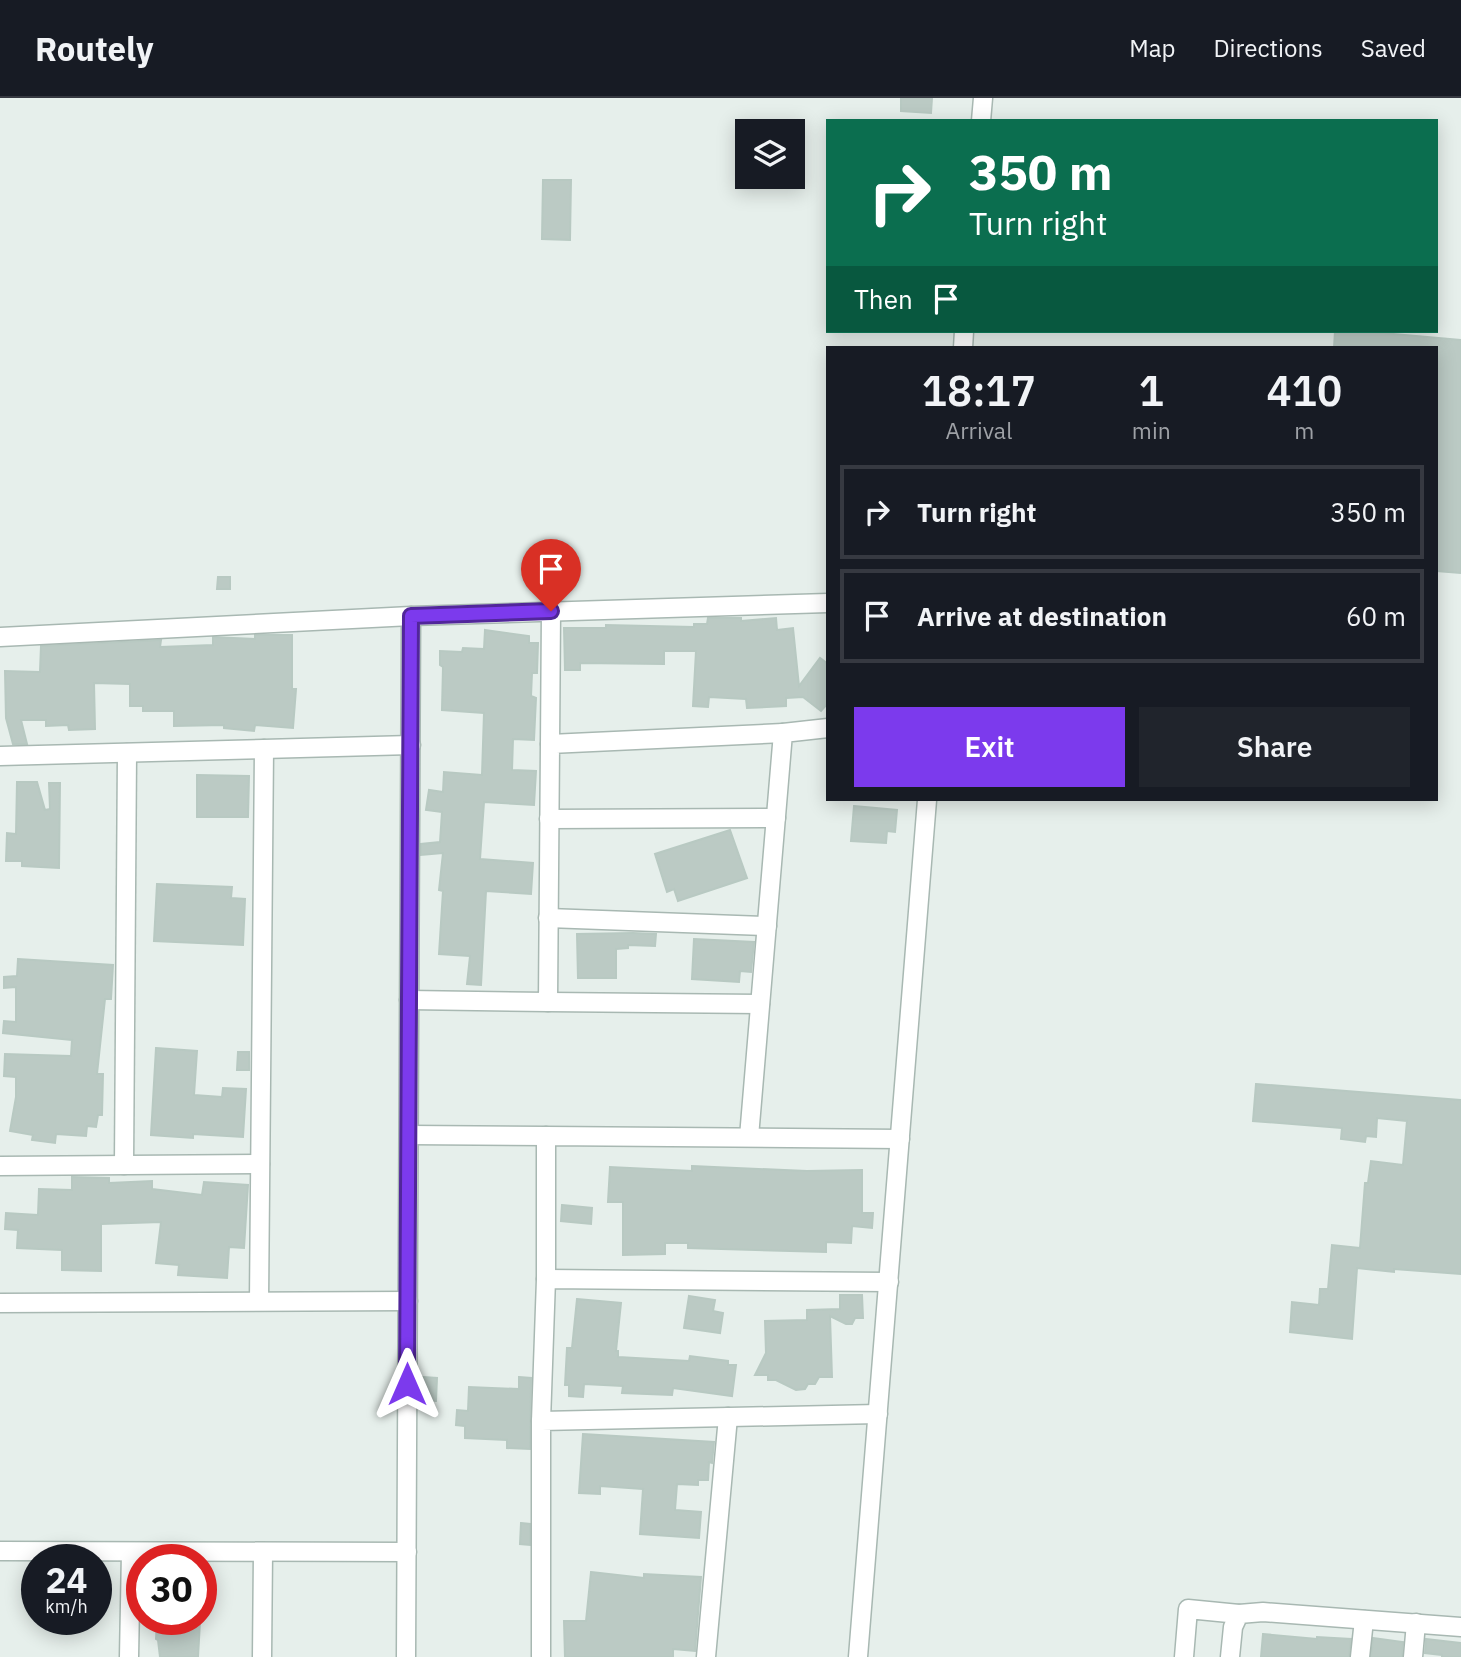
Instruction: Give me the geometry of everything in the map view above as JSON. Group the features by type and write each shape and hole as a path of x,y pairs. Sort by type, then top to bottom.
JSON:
{"street":[{"path":"981,119 983,98"},
{"path":"0,637 411,616 826,603"},
{"path":"548,1002 551,611"},
{"path":"406,1657 411,616"},
{"path":"550,744 826,729"},
{"path":"749,1137 783,733"},
{"path":"0,756 411,745"},
{"path":"259,1301 264,749"},
{"path":"124,1165 127,752"},
{"path":"858,1657 927,801"},
{"path":"549,819 776,818"},
{"path":"548,918 767,926"},
{"path":"409,1000 760,1004"},
{"path":"409,1135 900,1139"},
{"path":"541,1657 541,1421 546,1279 546,1136"},
{"path":"0,1166 260,1164"},
{"path":"546,1279 888,1282"},
{"path":"0,1303 408,1301"},
{"path":"541,1421 878,1414"},
{"path":"706,1657 729,1417"},
{"path":"0,1551 126,1552"},
{"path":"217,1552 407,1552"},
{"path":"262,1657 263,1552"},
{"path":"1184,1657 1188,1609 1461,1627"},
{"path":"1230,1657 1233,1628 1239,1614"},
{"path":"1360,1657 1364,1620"},
{"path":"1413,1657 1416,1623"},
{"path":"129,1635 129,1657"}],"building":[{"path":"901,98 932,98 931,113 901,111"},
{"path":"543,180 571,180 570,240 542,239"},
{"path":"1335,333 1382,333 1461,340 1461,573 1438,571 1438,346 1334,346"},
{"path":"218,577 230,577 230,589 217,589"},
{"path":"708,618 741,618 741,621 776,618 777,630 793,628 799,686 820,658 826,662 826,705 821,711 803,697 786,698 786,706 747,708 746,699 709,697 708,707 693,706 696,651 664,651 664,664 580,663 580,670 565,670 564,628 606,628 606,625 694,627 694,624 707,624"},
{"path":"485,630 529,636 529,643 538,643 537,673 532,673 531,696 536,698 534,740 513,739 512,770 536,771 534,805 484,802 480,859 533,863 531,894 486,891 481,985 467,984 470,956 439,954 443,891 439,890 443,853 421,855 421,844 440,842 442,812 426,810 429,790 443,792 444,772 482,775 484,713 442,710 443,667 440,665 440,651 484,649"},
{"path":"255,635 292,635 292,689 296,689 293,728 255,725 254,731 224,728 224,725 174,726 174,711 143,711 143,706 130,706 130,684 94,683 95,729 69,730 68,725 46,726 46,720 21,720 27,744 13,744 6,718 5,671 40,672 41,646 161,640 160,647 213,645 213,637 255,639"},
{"path":"197,775 249,776 248,817 197,817"},
{"path":"17,782 37,782 45,810 50,809 49,783 60,783 59,868 22,866 22,861 6,861 7,833 16,834"},
{"path":"854,806 897,810 895,832 887,831 886,843 851,841"},
{"path":"730,830 747,878 678,901 674,889 667,892 655,854"},
{"path":"157,884 232,887 231,898 245,899 243,945 154,941"},
{"path":"577,934 656,934 655,946 628,945 628,948 616,949 616,978 578,978"},
{"path":"694,939 754,942 751,972 740,971 739,982 692,979"},
{"path":"18,959 113,965 111,999 105,999 97,1074 103,1074 102,1115 98,1115 96,1127 87,1126 86,1136 56,1134 55,1143 32,1140 33,1135 10,1131 16,1097 16,1077 4,1076 5,1054 71,1056 72,1040 3,1033 4,1021 16,1022 16,987 4,988 4,977 17,976"},
{"path":"156,1048 197,1051 194,1095 222,1097 223,1088 246,1089 243,1137 151,1135"},
{"path":"238,1052 249,1052 249,1070 237,1070"},
{"path":"1256,1084 1461,1100 1461,1274 1357,1268 1352,1339 1290,1332 1292,1302 1319,1305 1320,1289 1328,1289 1332,1245 1360,1248 1365,1183 1368,1183 1371,1161 1403,1165 1407,1121 1377,1118 1376,1137 1366,1136 1365,1142 1341,1139 1342,1128 1253,1121"},
{"path":"692,1166 807,1171 862,1170 862,1213 873,1213 872,1228 852,1226 851,1243 826,1242 826,1252 688,1248 688,1243 665,1243 665,1254 623,1255 623,1202 608,1202 610,1167 692,1171"},
{"path":"72,1177 109,1178 109,1183 152,1181 152,1189 202,1195 204,1182 248,1185 244,1248 229,1247 227,1278 178,1275 179,1265 156,1263 161,1222 101,1224 101,1271 62,1270 62,1250 17,1248 18,1230 5,1229 6,1213 38,1215 39,1189 72,1190"},
{"path":"562,1205 592,1208 591,1224 561,1221"},
{"path":"840,1295 862,1295 863,1318 855,1318 852,1324 846,1324 830,1316 832,1377 819,1377 815,1384 808,1384 805,1389 796,1390 776,1380 768,1380 768,1375 755,1375 766,1353 765,1321 807,1320 807,1310 840,1309"},
{"path":"689,1296 715,1300 713,1311 723,1313 720,1333 684,1328"},
{"path":"577,1299 621,1303 616,1351 618,1357 689,1361 690,1356 728,1361 728,1365 736,1365 732,1396 673,1388 672,1395 622,1393 623,1386 584,1384 583,1397 569,1396 569,1385 565,1385 567,1348 572,1348"},
{"path":"423,1377 437,1378 436,1401 422,1400"},
{"path":"519,1377 531,1378 530,1449 507,1448 507,1440 465,1438 465,1426 456,1425 457,1410 468,1411 469,1387 519,1389"},
{"path":"583,1434 714,1442 708,1480 698,1480 698,1485 677,1484 675,1510 701,1512 699,1538 640,1534 643,1489 600,1486 600,1494 579,1493"},
{"path":"521,1523 530,1524 530,1545 520,1544"},
{"path":"591,1572 644,1578 644,1574 701,1577 695,1651 673,1649 673,1657 565,1657 564,1621 586,1621"},
{"path":"1263,1634 1351,1639 1349,1657 1261,1657"},
{"path":"156,1635 199,1635 198,1657 160,1657"},
{"path":"1373,1638 1403,1642 1402,1657 1371,1657"},
{"path":"1426,1639 1461,1643 1461,1657 1425,1653"}],"route":[{"path":"407,1384 411,616 551,611"}]}
